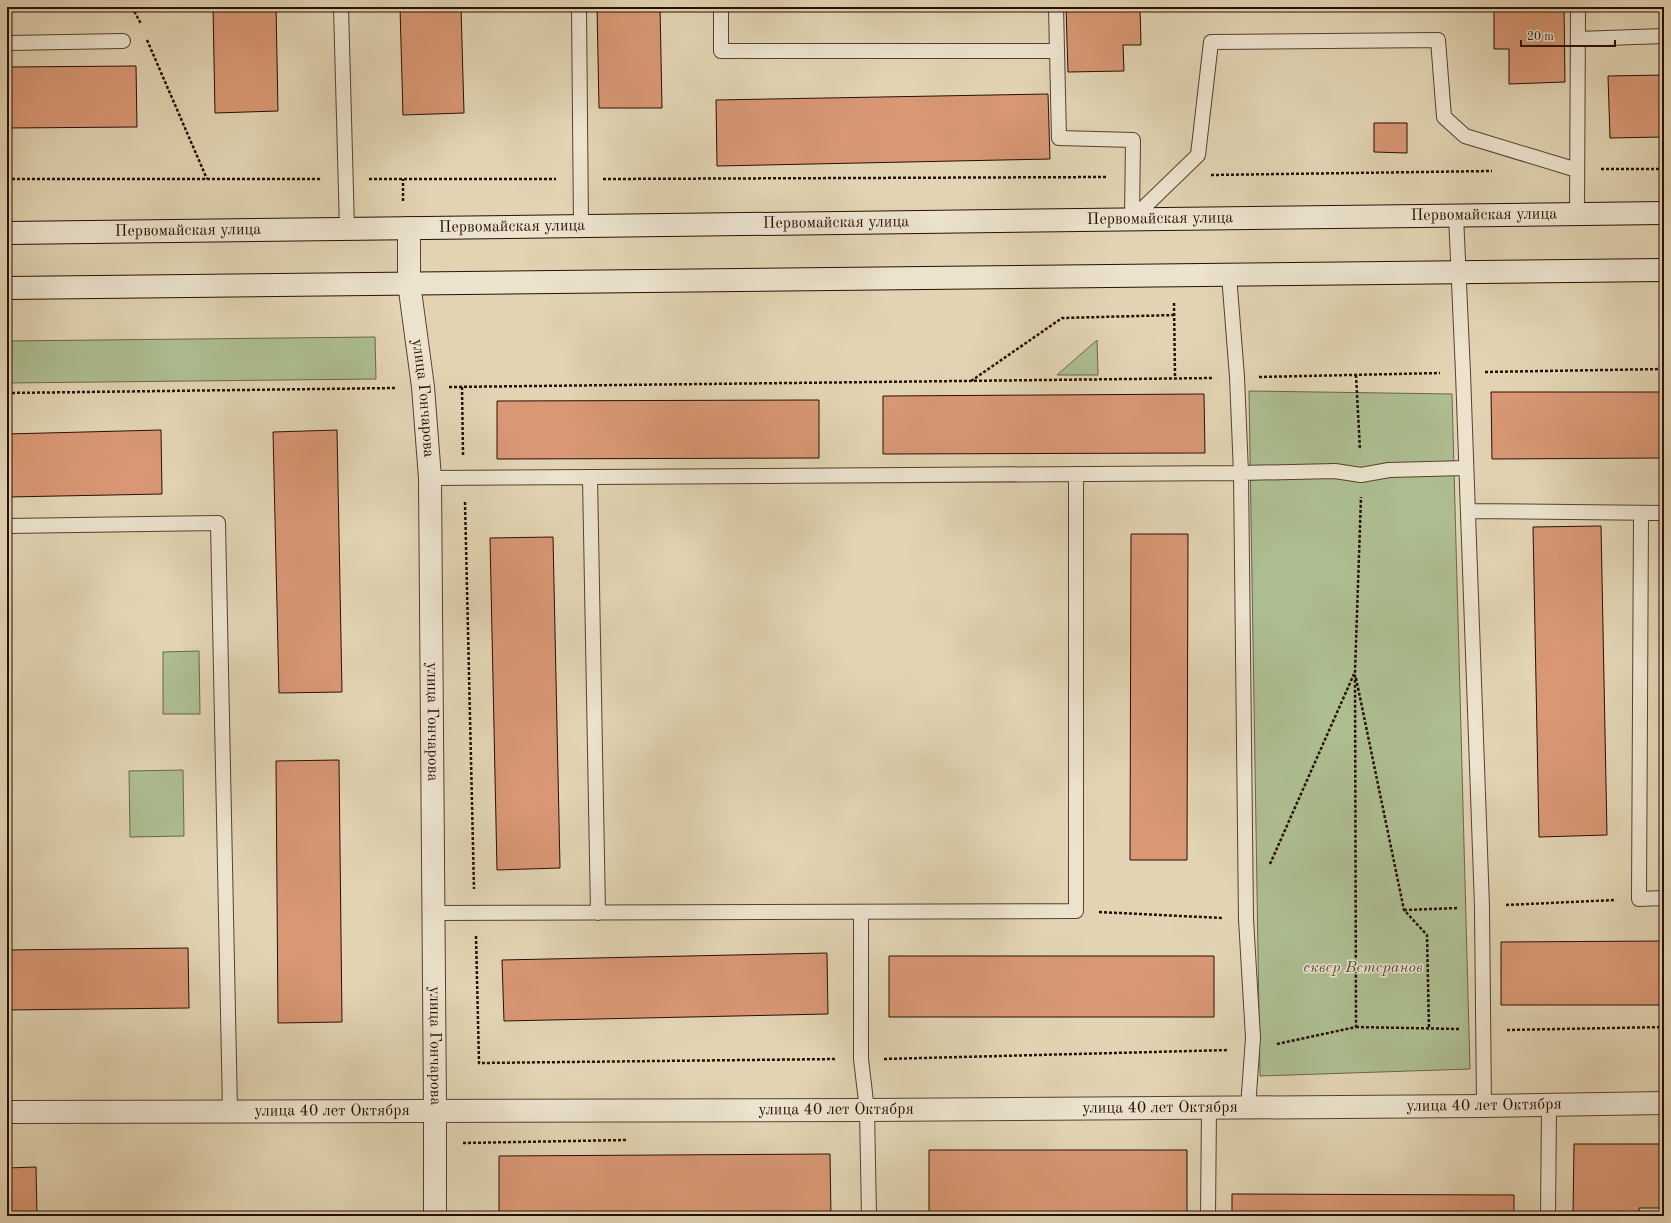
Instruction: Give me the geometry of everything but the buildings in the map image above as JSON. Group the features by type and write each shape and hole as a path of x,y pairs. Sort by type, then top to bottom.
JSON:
{"main road":[{"name":"Первомайская улица","path":"7,233 1664,213"},
{"name":"улица Гончарова","path":"409,228 409,283 423,387 430,478 435,1216"},
{"path":"7,288 1664,270"},
{"name":"улица 40 лет Октября","path":"7,1112 867,1110 1484,1106 1664,1103"}],"lane":[{"path":"341,7 347,179 347,229"},
{"path":"579,7 582,180 581,226"},
{"path":"721,7 721,51 1056,51"},
{"path":"1056,7 1059,138 1133,140 1132,219"},
{"path":"1577,214 1578,7"},
{"path":"1578,39 1664,36"},
{"path":"1132,219 1198,155 1211,42 1438,40 1444,117 1465,136 1578,170"},
{"path":"7,43 123,41"},
{"path":"1456,215 1482,907 1484,1106"},
{"path":"1229,275 1237,378 1240,473 1246,919 1253,1050 1248,1107"},
{"path":"430,478 1240,473 1335,471 1361,475 1389,470 1466,468"},
{"path":"433,913 598,914 1076,911 1076,474"},
{"path":"590,477 598,914"},
{"path":"1468,511 1664,513"},
{"path":"1641,513 1640,899 1664,898"},
{"path":"7,526 218,523 230,1111"},
{"path":"861,912 861,1059 867,1110 869,1216"},
{"path":"1548,1216 1549,1105"},
{"path":"1208,1216 1209,1107"}],"path":[{"path":"132,7 141,25"},
{"path":"147,39 206,179"},
{"path":"1578,170 1664,169"},
{"path":"1175,176 1500,171"},
{"path":"7,179 582,180 1133,177"},
{"path":"971,381 1062,318 1175,315"},
{"path":"7,393 1237,378 1664,369"},
{"path":"1356,375 1361,475 1355,672 1356,1027"},
{"path":"1268,868 1355,672"},
{"path":"1355,672 1404,910 1428,935 1429,1028"},
{"path":"1404,910 1640,899"},
{"path":"1076,911 1246,919"},
{"path":"1253,1050 1356,1027 1484,1030 1664,1027"},
{"path":"462,1151 461,1143 629,1140"}],"green space":[{"path":"375,337 376,379 7,383 7,341"},
{"path":"1097,340 1098,375 1057,375"},
{"name":"сквер Ветеранов","path":"1249,391 1452,394 1470,1069 1260,1076"},
{"path":"199,651 200,714 163,714 163,652"},
{"path":"183,770 184,836 130,837 129,771"}]}
